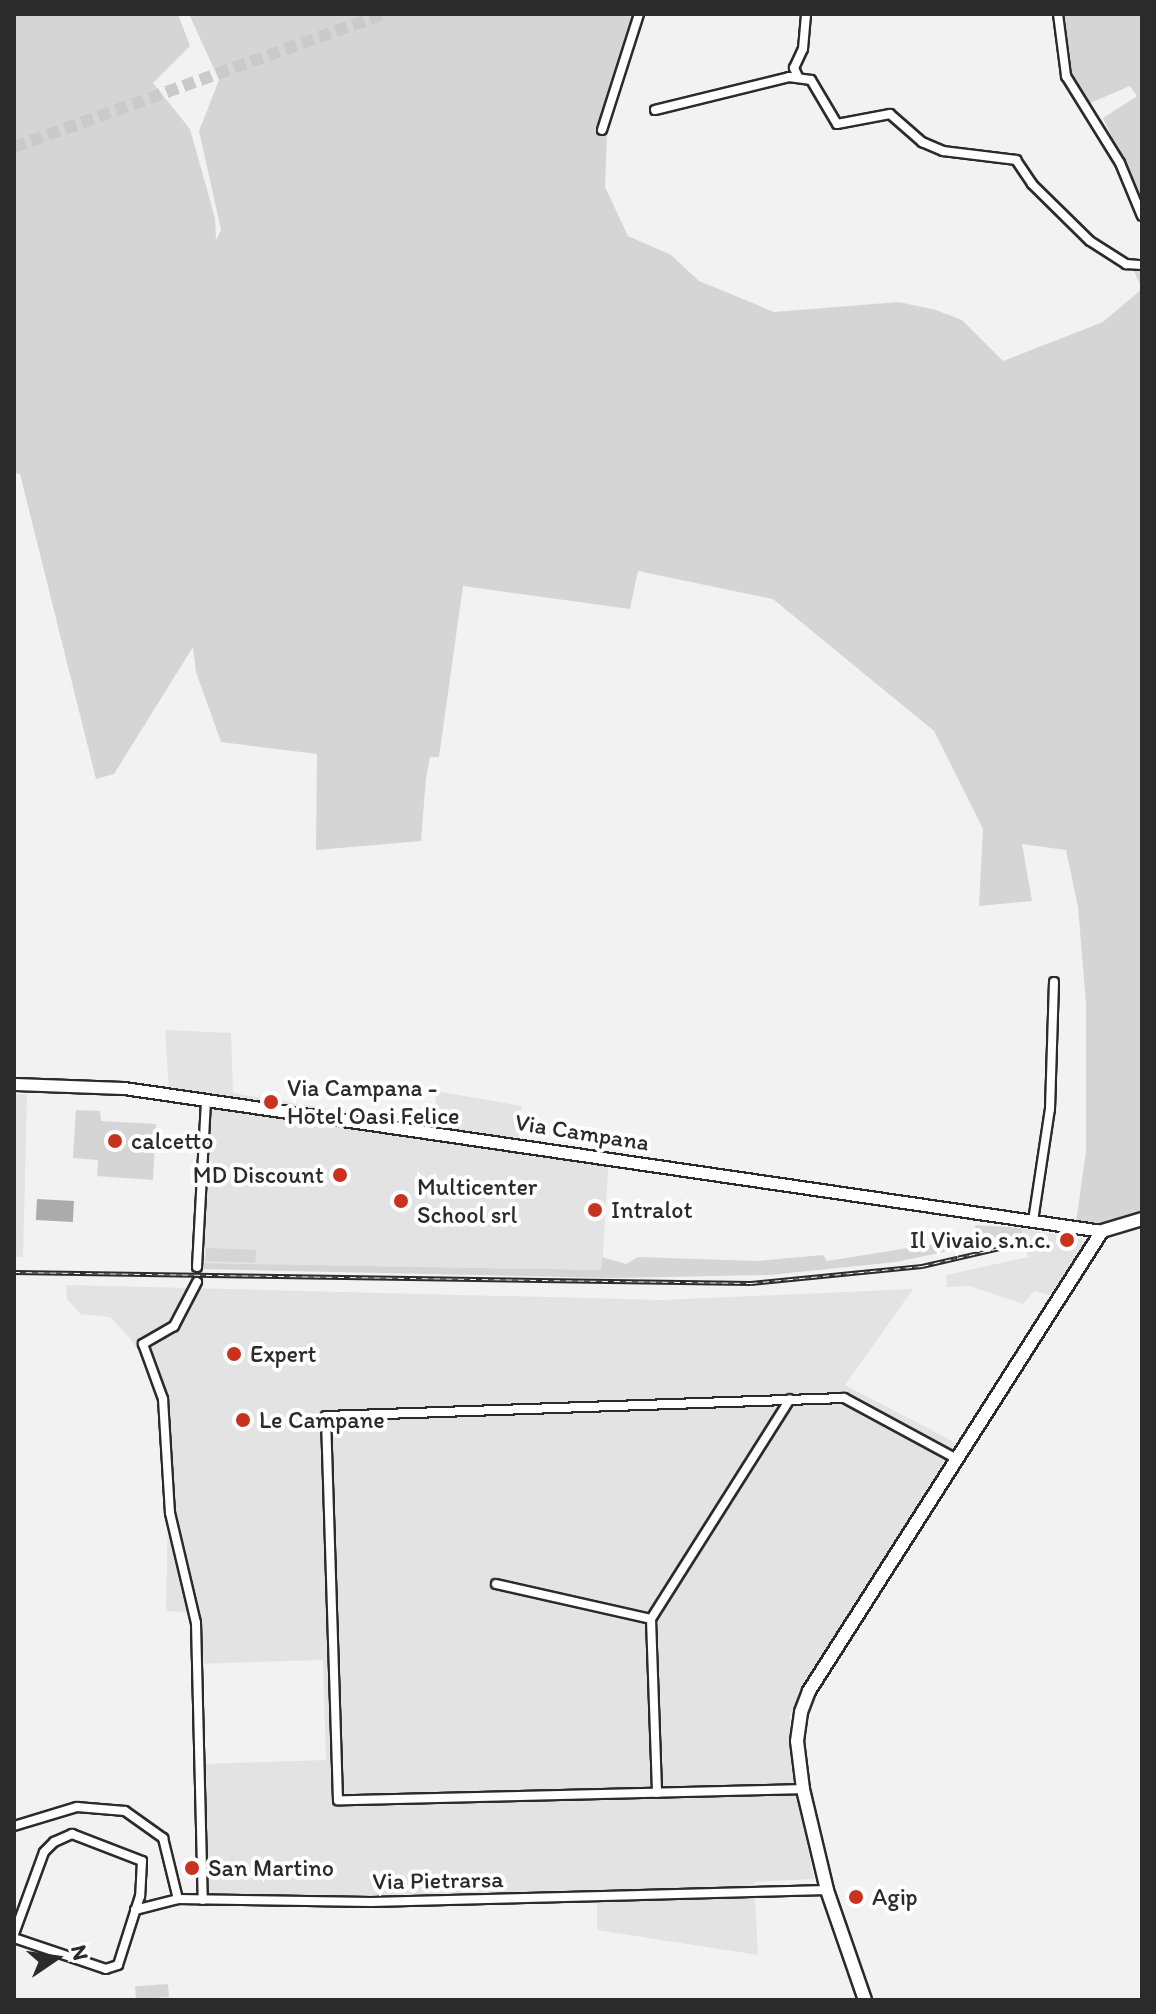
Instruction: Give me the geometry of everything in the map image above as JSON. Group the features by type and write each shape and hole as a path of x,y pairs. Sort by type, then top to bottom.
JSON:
{"main road":[{"name":"Via Campana","path":"1102,1231 1142,1219"},
{"path":"865,2000 827,1890 803,1789 797,1741 809,1691 1102,1231"}],"street":[{"path":"602,130 639,14"},
{"path":"806,14 803,49 794,68 798,77 818,88 837,124 890,114 922,142 943,151 1016,160 1032,184 1090,241 1126,264 1142,265"},
{"path":"1058,14 1066,76 1120,163 1142,216"},
{"path":"655,110 798,77"},
{"path":"1033,1221 1050,1109 1054,982"},
{"name":"Via Campana","path":"14,1084 124,1088 1102,1231"},
{"path":"197,1267 206,1100"},
{"path":"197,1282 174,1326 143,1344 163,1399 170,1513 196,1623 203,1900"},
{"path":"803,1789 338,1800 326,1416 844,1398 957,1459"},
{"path":"657,1793 651,1619 790,1399"},
{"path":"496,1584 651,1619"},
{"path":"14,1826 77,1807 125,1811 163,1838 178,1899"},
{"path":"72,1834 142,1861 145,1872 135,1910 118,1965 106,1969 14,1936 44,1852 72,1834"},
{"name":"Via Pietrarsa","path":"135,1910 178,1899 371,1902 827,1890"}],"shaded area":[{"path":"14,14 178,14 190,46 153,83 190,129 215,218 216,240 221,230 199,131 219,80 189,14 634,14 596,128 607,136 605,187 628,236 671,255 699,281 774,312 899,302 936,310 962,320 1003,361 1103,322 1142,289 1142,1216 1102,1227 1076,1223 1086,1151 1086,1003 1078,907 1066,850 1022,844 1032,901 979,906 983,829 934,731 773,599 638,571 630,609 463,586 439,757 430,757 426,778 421,841 316,850 317,754 221,742 196,672 193,647 114,774 96,779 20,474 14,473"},
{"path":"1064,14 1142,14 1142,203 1103,118 1137,96 1130,86 1090,103 1071,75"},
{"path":"1134,271 1142,271 1142,289"},
{"path":"165,1030 231,1033 233,1093 435,1126 436,1091 521,1106 523,1139 609,1153 602,1270 204,1263 210,1095 169,1089"},
{"path":"14,1094 27,1094 23,1257 14,1257"},
{"name":"calcetto","path":"76,1110 100,1111 101,1121 156,1124 153,1180 97,1176 98,1160 73,1158"},
{"path":"37,1199 74,1201 73,1222 36,1220"},
{"path":"976,1225 1021,1228 1023,1235 896,1262 770,1275 612,1278 201,1269 201,1263 601,1270 602,1257 626,1264 638,1257 757,1261 823,1255 827,1261 933,1244 972,1233"},
{"path":"1021,1228 1082,1240 1084,1250 1057,1297 1034,1291 1023,1304 970,1286 947,1287 946,1275 1028,1257"},
{"path":"206,1248 256,1250 256,1263 206,1261"},
{"path":"66,1285 663,1300 913,1289 845,1385 956,1443 790,1714 791,1765 814,1879 754,1882 758,1955 597,1930 597,1891 208,1898 205,1764 326,1760 323,1660 193,1664 192,1613 166,1611 168,1513 161,1395 147,1362 128,1336 110,1317 80,1314 67,1299"},
{"path":"168,1984 169,1997 136,1999 135,1986"}],"tunnel":[{"path":"14,147 384,14"}],"railway":[{"path":"14,1272 751,1283 922,1266 1022,1243"}],"place":[{"name":"Via Campana - Hotel Oasi Felice","path":"271,1102"},
{"name":"calcetto","path":"115,1141"},
{"name":"MD Discount","path":"340,1175"},
{"name":"Multicenter School srl","path":"401,1201"},
{"name":"Intralot","path":"595,1210"},
{"name":"Il Vivaio s.n.c.","path":"1067,1240"},
{"name":"Expert","path":"234,1354"},
{"name":"Le Campane","path":"243,1420"},
{"name":"San Martino","path":"192,1868"},
{"name":"Agip","path":"856,1897"}]}
